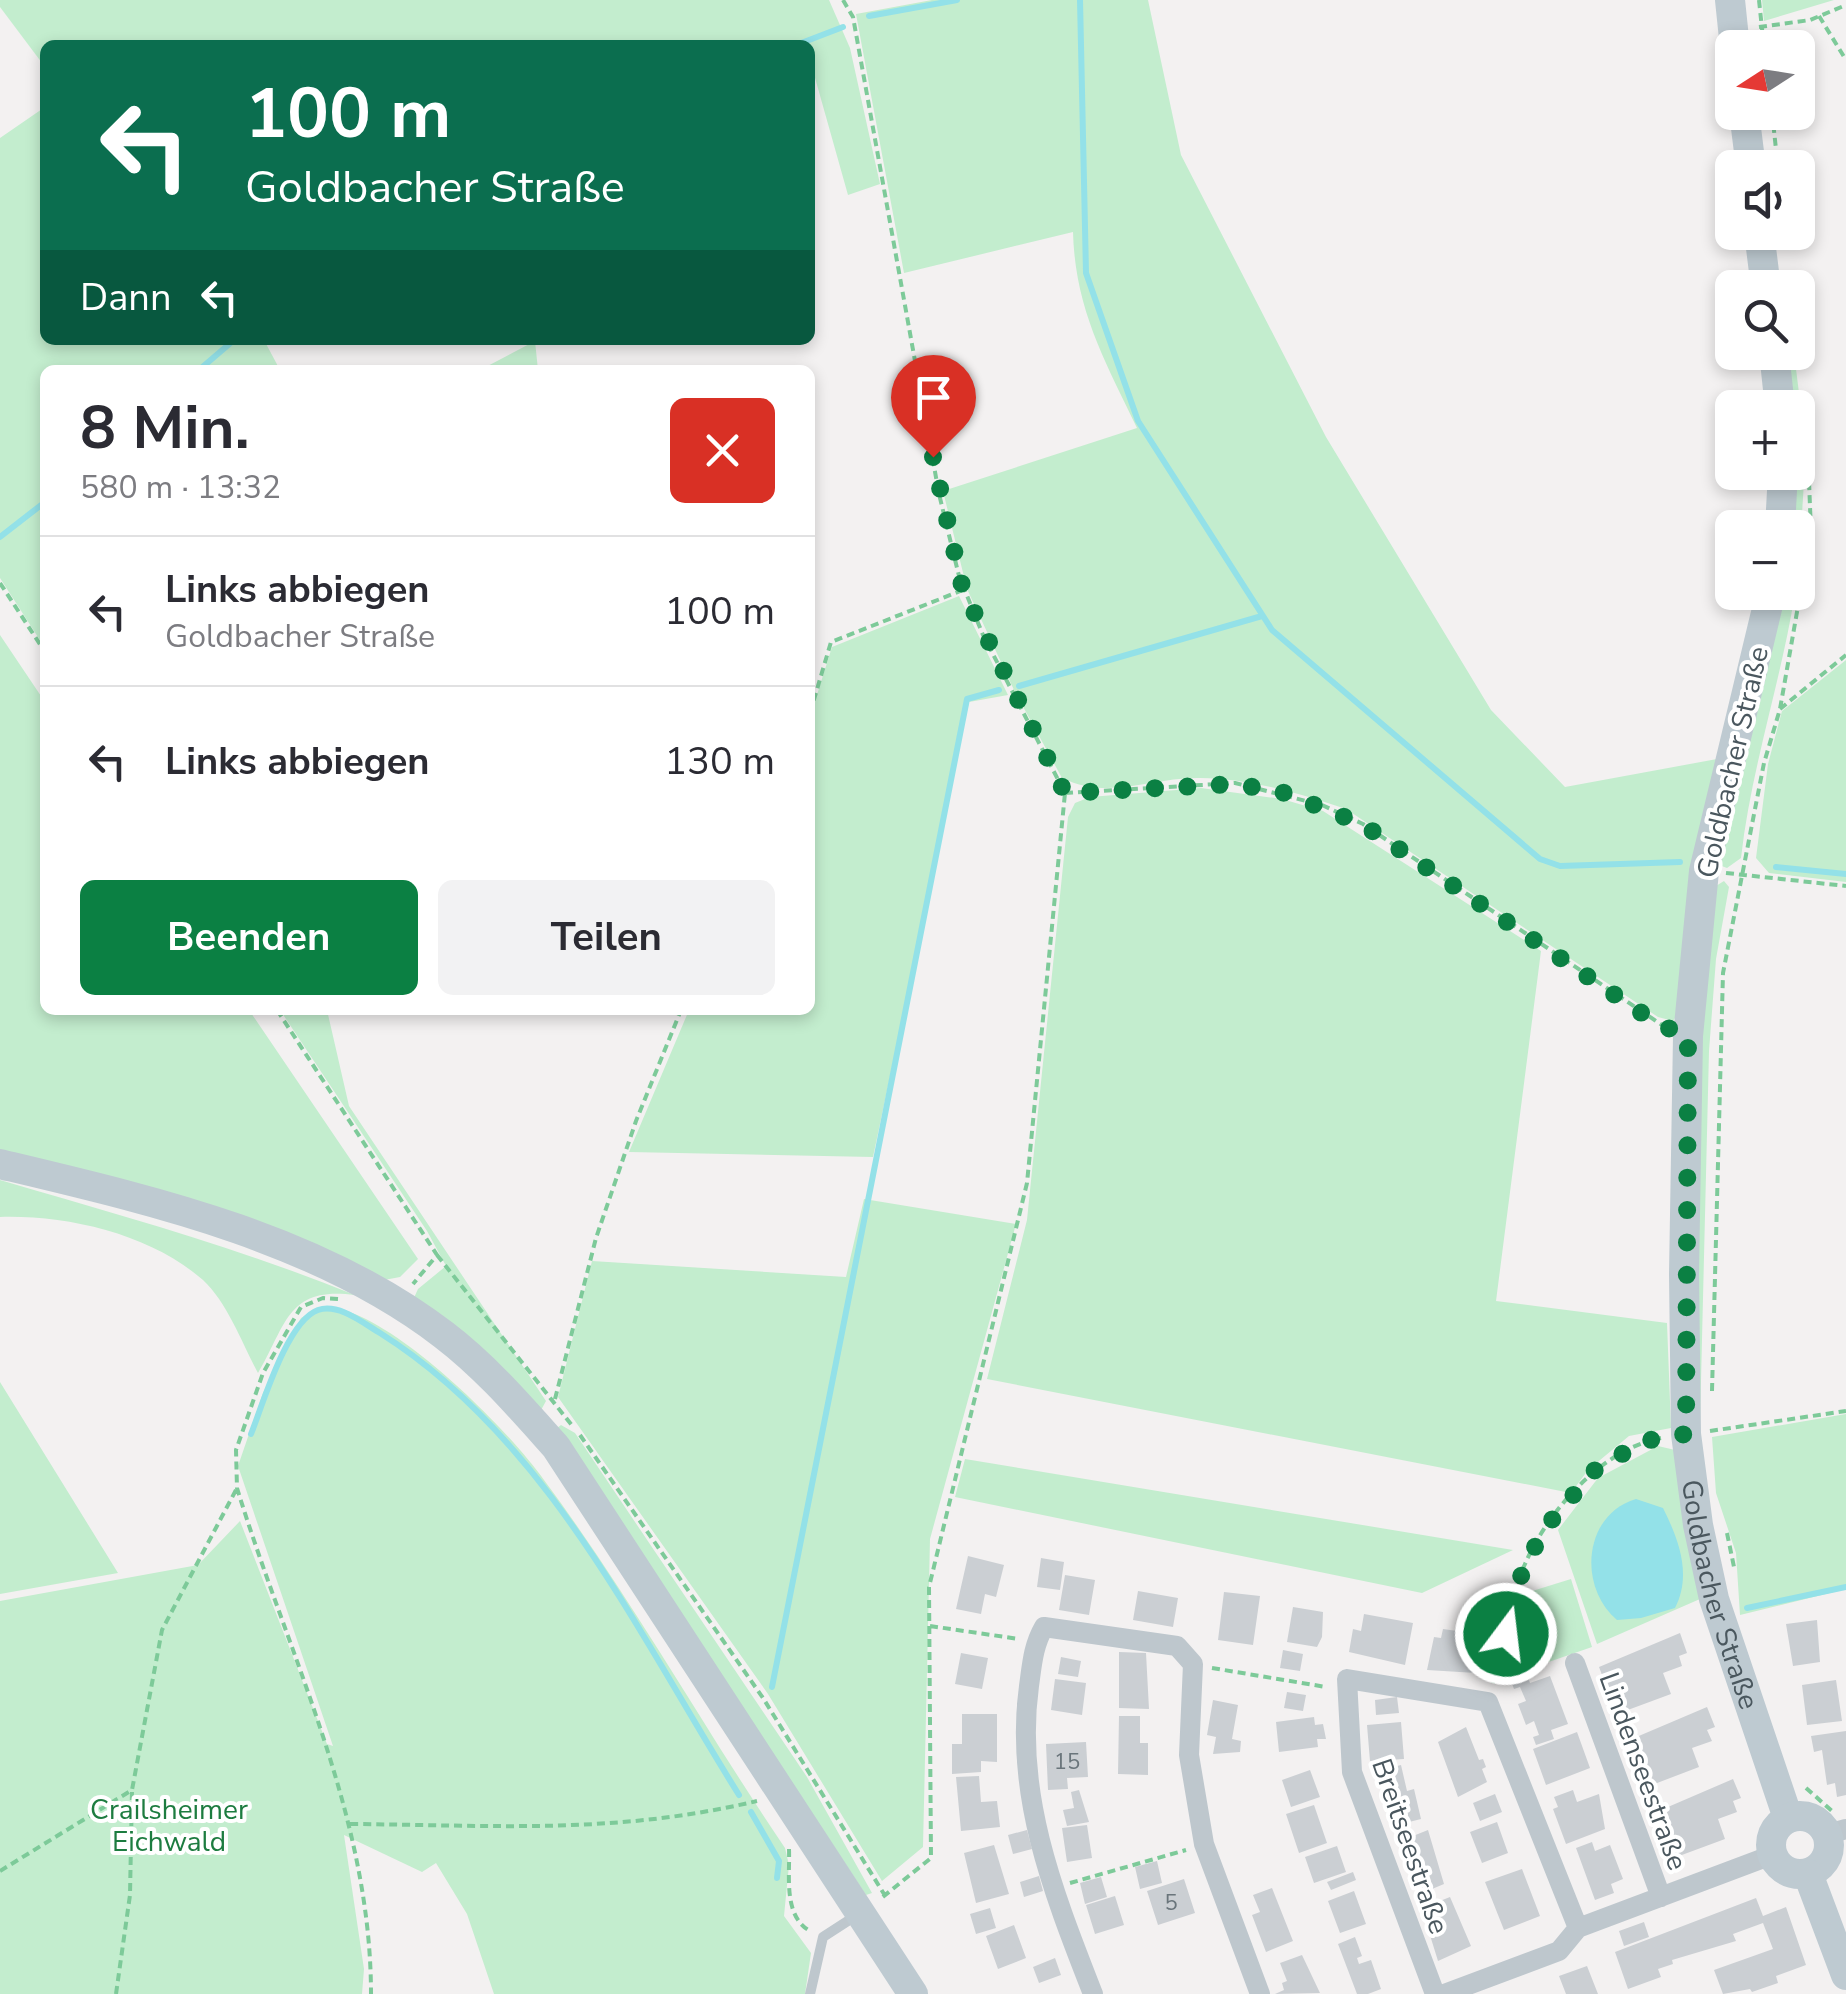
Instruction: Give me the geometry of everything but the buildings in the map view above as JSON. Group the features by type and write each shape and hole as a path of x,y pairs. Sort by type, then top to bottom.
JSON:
{"street":[{"path":"1730,0 1741,30"},
{"name":"Goldbacher Straße","path":"1767,610 1704,871 1688,1036 1714,1599 1788,1818"},
{"path":"0,1164 161,1205 249,1234 338,1272 397,1304 484,1369 542,1432 913,1994"},
{"path":"1093,1994 1052,1888 1032,1816 1025,1718 1036,1641 1044,1627 1177,1646 1192,1664 1188,1754 1204,1844 1260,1994"},
{"name":"Lindenseestraße","path":"1575,1663 1660,1897"},
{"path":"1346,1690 1347,1679 1488,1702 1578,1928"},
{"name":"Breitseestraße","path":"1346,1690 1352,1772 1434,1994"},
{"path":"1808,1816 1838,1831 1828,1856 1808,1874 1790,1873 1772,1855 1774,1830 1788,1818 1808,1816"},
{"path":"1444,1994 1559,1952 1578,1928 1772,1855"},
{"path":"1808,1874 1846,1975"}],"lane":[{"path":"810,1994 823,1937 859,1914"}],"path":[{"path":"842,0 852,17 940,494 963,590 1065,793 1027,1184 929,1587 931,1858 859,1914"},
{"path":"1745,30 1758,0"},
{"path":"1763,30 1846,5"},
{"path":"1819,16 1846,60"},
{"path":"1712,1400 1723,973 1764,763 1780,709 1811,532 1805,490"},
{"path":"0,583 40,644"},
{"path":"815,695 831,642 963,590"},
{"path":"1780,709 1846,655"},
{"path":"1065,793 1235,784 1322,806 1362,824 1658,1024 1688,1036"},
{"path":"1704,871 1846,886"},
{"path":"280,1015 437,1255 555,1401 763,1698 885,1896"},
{"path":"542,1432 555,1401 596,1238 636,1121 679,1015"},
{"path":"397,1304 437,1255"},
{"path":"351,1300 323,1298 302,1307 263,1373 236,1450 236,1488 318,1715 350,1824 371,1949 371,1994"},
{"path":"1488,1702 1524,1565 1550,1522 1595,1470 1644,1441 1846,1411"},
{"path":"116,1994 130,1895 132,1790 162,1630 236,1488"},
{"path":"1724,1524 1734,1555 1734,1574"},
{"path":"930,1626 1036,1641"},
{"path":"1192,1664 1346,1690"},
{"path":"1802,1783 1835,1814 1838,1831"},
{"path":"0,1871 132,1790"},
{"path":"350,1824 578,1828 702,1814 763,1799"},
{"path":"788,1840 792,1912 800,1925 823,1937"},
{"path":"1052,1888 1204,1844"}],"green space":[{"path":"0,0 829,0 850,48 880,184 848,195 815,78 815,40 40,40 40,60 0,7"},
{"path":"932,0 1148,0 1181,155 1326,437 1491,710 1565,787 1717,759 1679,1012 1673,1021 1658,1017 1346,809 1238,781 1200,778 1096,788 1062,778 1014,690 967,589 943,491 1137,428 1103,357 1086,310 1073,232 904,273 856,14"},
{"path":"1762,0 1834,0 1764,21"},
{"path":"40,110 40,345 267,345 277,365 40,365 40,640 0,578 0,138"},
{"path":"527,345 535,345 537,365 489,365"},
{"path":"1783,370 1796,370 1799,390 1785,390"},
{"path":"1795,490 1803,490 1802,510 1791,510"},
{"path":"959,596 1008,695 969,702 873,1157 629,1152 687,1015 815,1015 815,701 832,647"},
{"path":"1776,610 1792,610 1741,858 1727,868 1719,865"},
{"path":"0,635 40,695 40,1015 252,1015 418,1259 400,1277 379,1281 0,1152"},
{"path":"1846,660 1846,882 1769,873 1756,858 1768,764 1782,711"},
{"path":"1201,788 1282,799 1323,811 1541,951 1496,1301 1667,1323 1671,1428 1629,1436 1588,1470 1571,1493 987,1379 1027,1220 1068,817 1075,803 1090,797"},
{"path":"1724,881 1729,887 1716,959 1709,1051 1700,1422 1690,1243 1711,889"},
{"path":"283,1015 328,1015 349,1106 546,1401 540,1412 413,1300 418,1289 446,1266 427,1231"},
{"path":"0,1180 223,1247 355,1295 315,1296 302,1303 284,1324 258,1373 220,1300 182,1264 107,1230 53,1220 0,1217"},
{"path":"864,1199 1016,1224 930,1539 923,1847 882,1881 768,1694 558,1397 592,1261 846,1277"},
{"name":"Crailsheimer Eichwald","path":"323,1306 350,1312 380,1327 444,1374 526,1457 576,1524 785,1848 789,1865 784,1916 811,1953 805,1994 494,1994 467,1914 436,1863 422,1872 344,1835 364,1969 362,1994 0,1994 0,1601 198,1565 240,1521 327,1744 333,1746 238,1466 263,1393 301,1318"},
{"path":"0,1382 118,1573 0,1594"},
{"path":"1846,1414 1846,1589 1740,1615 1736,1553 1716,1493 1712,1437"},
{"path":"561,1425 575,1433 807,1777 872,1893 866,1895 557,1428"},
{"path":"1658,1446 1675,1450 1700,1599 1597,1644 1558,1530 1598,1478"},
{"path":"965,1459 1513,1550 1422,1593 955,1497"},
{"path":"1571,1579 1592,1647 1508,1676 1529,1592"}],"water":[{"path":"1636,1499 1663,1508 1678,1545 1683,1583 1675,1608 1617,1620 1596,1589 1592,1552 1605,1519"}],"waterway":[{"path":"869,16 957,0"},
{"path":"1080,0 1086,273 1138,421 1272,630 1540,859 1560,866 1680,862"},
{"path":"809,40 843,27"},
{"path":"205,365 228,345"},
{"path":"0,537 40,506"},
{"path":"1019,686 1262,616"},
{"path":"772,1687 967,699 999,690"},
{"path":"1776,867 1846,874"},
{"path":"251,1434 286,1346 307,1317 318,1310 334,1309 350,1315 439,1376 492,1427 540,1482 584,1542 739,1795"},
{"path":"1747,1608 1846,1587"},
{"path":"751,1812 779,1861 777,1878"}],"route":[{"path":"933,457 963,590 982,635 1065,793 1090,795 1235,784 1282,792 1322,806 1362,824 1658,1024 1688,1036 1686,1434 1644,1441 1595,1470 1550,1522 1524,1565 1506,1634"}]}
